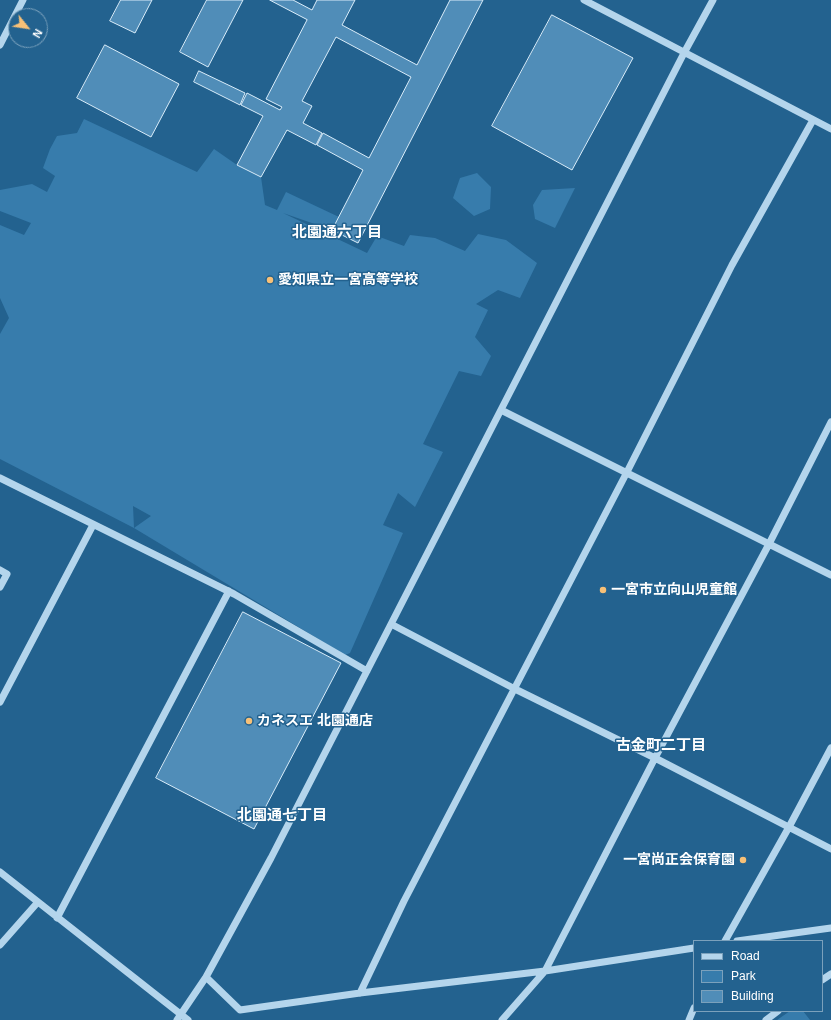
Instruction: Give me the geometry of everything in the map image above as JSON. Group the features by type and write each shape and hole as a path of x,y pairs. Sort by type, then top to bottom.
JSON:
{"street":[{"path":"0,45 23,0"},
{"path":"584,0 831,129"},
{"path":"179,1017 206,978 271,858 684,53 713,0"},
{"path":"360,993 404,901 627,472 732,265 813,120"},
{"path":"501,410 831,575"},
{"path":"502,1020 545,971 769,544 831,422"},
{"path":"0,478 228,592 367,671"},
{"path":"0,702 93,525"},
{"path":"0,570 7,574 0,587"},
{"path":"57,918 228,592"},
{"path":"391,624 515,689 656,758 831,849"},
{"path":"726,940 789,827 831,748"},
{"path":"0,872 179,1017 188,1020"},
{"path":"0,945 38,902"},
{"path":"744,940 831,928"},
{"path":"206,978 240,1010 360,993 545,971 693,948"},
{"path":"689,1020 693,1010"},
{"path":"766,1020 777,1012"}],"green space":[{"path":"84,119 197,172 214,149 237,165 261,177 265,205 277,210 286,192 339,217 332,230 283,213 367,253 377,236 404,246 410,235 435,238 465,251 478,234 506,240 537,263 520,298 498,290 476,304 488,310 475,337 491,356 481,376 459,371 423,444 443,452 415,507 398,493 383,525 403,533 350,653 345,655 134,528 0,459 0,334 9,318 0,298 0,225 24,235 31,223 0,211 0,190 32,184 47,192 55,176 43,168 50,149 57,136 77,133","holes":["133,506 151,516 134,528"]},
{"path":"477,173 491,187 490,209 474,216 453,198 460,178"},
{"path":"575,188 555,228 535,219 533,205 542,190"},
{"path":"789,1012 804,1012 810,1020 777,1020"}],"building":[{"path":"121,0 152,0 135,33 110,21"},
{"path":"207,0 243,0 208,67 180,52"},
{"path":"270,0 293,0 312,10 317,0 355,0 342,25 417,65 450,0 483,0 358,243 332,230 363,170 317,145 323,133 369,158 411,77 336,37 302,101 312,106 303,123 322,133 316,145 287,130 261,177 237,165 263,116 241,105 247,93 280,110 282,107 266,99 307,20"},
{"path":"552,15 633,58 572,170 492,126"},
{"path":"105,45 179,84 151,137 77,98"},
{"path":"199,71 245,93 240,105 194,82"},
{"name":"カネスエ 北園通店","path":"243,612 341,663 254,829 156,778"}],"place":[{"name":"愛知県立一宮高等学校","path":"270,280"},
{"name":"一宮市立向山児童館","path":"603,590"},
{"name":"カネスエ 北園通店","path":"249,721"},
{"name":"一宮尚正会保育園","path":"743,860"}],"district":[{"name":"北園通六丁目","path":"337,233"},
{"name":"古金町二丁目","path":"661,746"},
{"name":"北園通七丁目","path":"282,816"}]}
